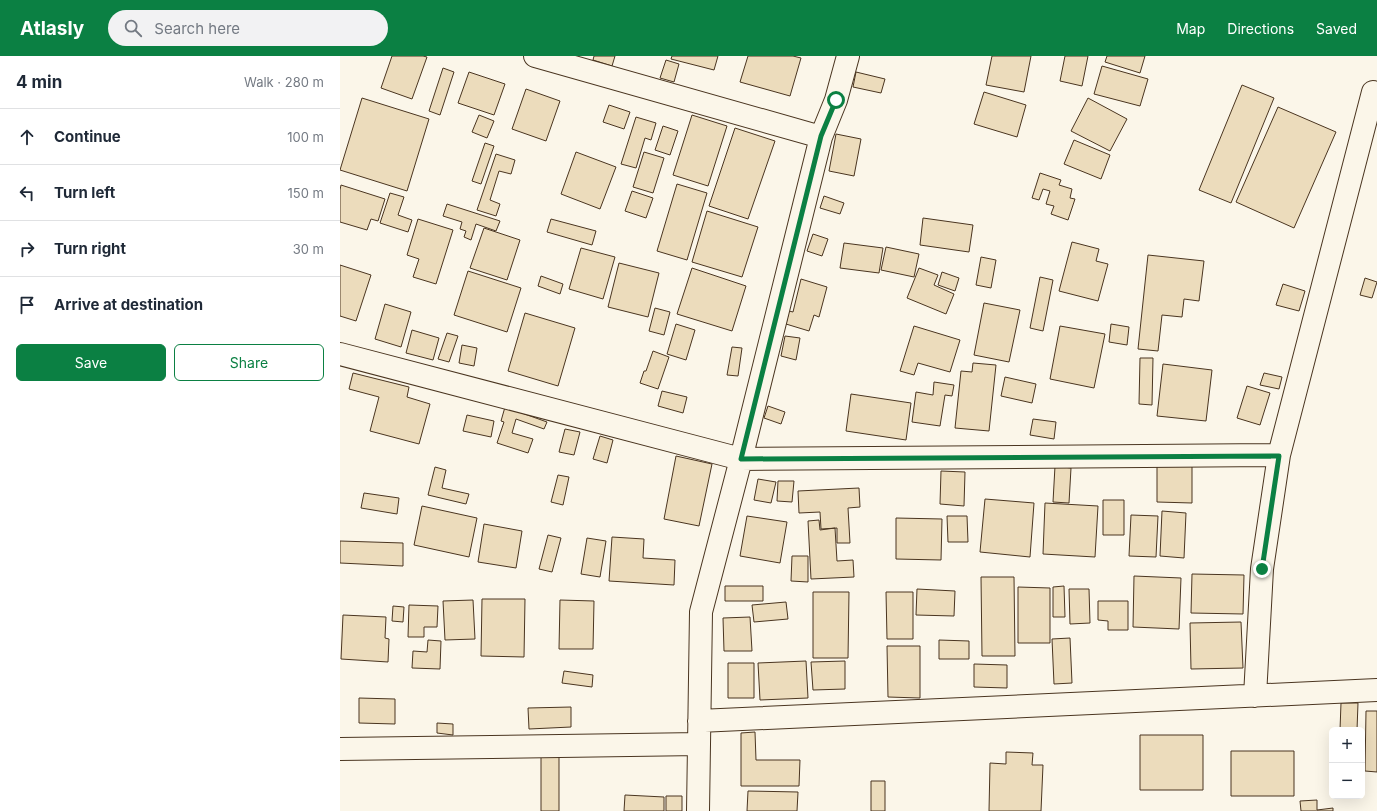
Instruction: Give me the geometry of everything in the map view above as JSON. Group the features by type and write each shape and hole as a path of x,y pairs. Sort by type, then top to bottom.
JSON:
{"street":[{"path":"535,56 821,136"},
{"path":"698,811 701,612 741,459 821,136 836,100 848,56"},
{"path":"1255,696 1262,569 1279,456 1373,92 1377,93"},
{"path":"340,354 741,459 1279,456"},
{"path":"699,721 1377,690"},
{"path":"340,749 699,744"}],"building":[{"path":"392,56 427,57 412,99 381,88"},
{"path":"594,56 615,56 612,66 593,60"},
{"path":"672,56 718,56 714,70 671,59"},
{"path":"748,56 793,56 801,58 790,96 740,82"},
{"path":"992,56 1031,56 1024,92 986,85"},
{"path":"1065,56 1088,56 1082,86 1060,81"},
{"path":"1107,56 1145,56 1140,73 1105,62"},
{"path":"666,60 679,64 674,82 660,78"},
{"path":"1102,66 1148,79 1140,106 1094,94"},
{"path":"443,68 454,72 440,115 429,111"},
{"path":"469,72 505,84 494,115 458,103"},
{"path":"856,72 885,79 881,93 853,87"},
{"path":"1242,85 1274,98 1231,203 1199,190"},
{"path":"526,89 560,101 546,141 512,129"},
{"path":"984,92 1026,105 1017,137 974,124"},
{"path":"362,98 429,119 407,191 340,170"},
{"path":"1088,98 1127,119 1110,151 1071,131"},
{"path":"609,105 630,112 624,129 603,122"},
{"path":"1278,107 1336,132 1294,228 1236,202"},
{"path":"479,115 494,121 487,138 472,132"},
{"path":"692,115 727,126 708,186 673,175"},
{"path":"636,117 656,123 651,140 645,138 636,168 621,164"},
{"path":"663,126 678,131 670,155 655,150"},
{"path":"735,128 775,141 748,219 709,206"},
{"path":"836,134 861,139 854,176 829,171"},
{"path":"1074,140 1110,155 1101,179 1064,164"},
{"path":"485,143 494,146 481,184 472,181"},
{"path":"576,152 616,167 600,209 561,194"},
{"path":"644,152 664,158 653,193 633,187"},
{"path":"496,154 515,160 511,174 499,171 490,200 500,204 496,216 477,210"},
{"path":"1040,173 1061,180 1059,185 1072,189 1070,198 1075,199 1068,220 1051,214 1054,206 1046,204 1050,191 1043,189 1039,200 1032,198"},
{"path":"677,184 707,193 687,260 657,251"},
{"path":"341,185 385,199 378,221 371,219 367,230 340,222"},
{"path":"632,191 653,198 646,218 625,211"},
{"path":"390,193 404,197 398,215 412,220 408,232 380,223"},
{"path":"824,196 844,203 840,214 820,208"},
{"path":"447,204 500,221 496,231 476,224 471,240 464,237 466,231 460,229 462,222 443,216"},
{"path":"707,211 758,227 742,277 692,262"},
{"path":"923,218 973,225 969,252 920,245"},
{"path":"418,219 453,230 436,284 413,277 419,259 407,255"},
{"path":"551,219 596,231 592,245 547,232"},
{"path":"484,228 520,240 507,280 470,268"},
{"path":"813,234 828,239 822,256 807,251"},
{"path":"1072,242 1099,249 1096,261 1108,264 1098,301 1059,291"},
{"path":"844,243 883,248 879,273 840,268"},
{"path":"886,247 919,254 914,277 881,270"},
{"path":"581,248 615,257 603,299 569,289"},
{"path":"1148,255 1204,261 1199,301 1184,299 1182,317 1162,315 1158,351 1138,349"},
{"path":"981,257 996,260 991,288 976,285"},
{"path":"619,263 659,273 648,317 608,307"},
{"path":"340,265 371,275 356,321 340,316"},
{"path":"692,268 746,286 732,331 677,314"},
{"path":"919,268 938,275 934,285 954,294 946,314 907,298"},
{"path":"468,271 521,288 507,332 454,315"},
{"path":"942,272 959,278 955,291 938,285"},
{"path":"541,276 563,284 560,294 538,286"},
{"path":"1040,277 1053,280 1043,331 1030,328"},
{"path":"1365,278 1377,282 1372,298 1360,295"},
{"path":"801,279 827,287 819,317 814,315 809,331 786,324 789,311 793,312"},
{"path":"1283,284 1305,291 1299,311 1276,305"},
{"path":"984,303 1020,310 1009,362 974,355"},
{"path":"385,304 411,312 401,347 375,339"},
{"path":"655,308 670,312 664,335 649,331"},
{"path":"525,313 575,328 558,386 508,371"},
{"path":"676,324 695,330 686,360 667,354"},
{"path":"1111,324 1129,327 1127,345 1109,342"},
{"path":"914,326 960,340 950,372 918,363 914,375 900,371"},
{"path":"1060,326 1105,334 1094,388 1050,379"},
{"path":"412,330 439,338 433,360 406,353"},
{"path":"447,333 458,336 449,362 438,359"},
{"path":"785,336 800,338 796,360 781,356"},
{"path":"462,345 477,348 474,366 459,363"},
{"path":"732,347 742,348 738,376 727,375"},
{"path":"653,351 669,357 658,389 640,383"},
{"path":"1140,358 1153,358 1152,405 1139,404"},
{"path":"973,363 996,365 989,431 955,428 961,371 972,372"},
{"path":"1163,364 1212,370 1206,421 1157,416"},
{"path":"353,373 409,387 407,397 430,404 419,444 370,431 379,397 349,389"},
{"path":"1264,373 1282,377 1279,389 1260,385"},
{"path":"1005,377 1036,384 1032,403 1001,396"},
{"path":"934,382 954,385 952,396 945,395 940,426 912,422 916,392 933,395"},
{"path":"1247,386 1270,393 1260,425 1237,418"},
{"path":"662,391 687,397 683,413 658,406"},
{"path":"851,394 911,403 906,440 846,431"},
{"path":"768,406 785,412 781,424 764,418"},
{"path":"505,407 547,422 544,429 516,419 512,433 533,439 528,453 497,443 504,422 501,421"},
{"path":"467,415 494,421 491,437 463,431"},
{"path":"1033,419 1056,422 1054,439 1030,435"},
{"path":"565,429 580,432 574,455 559,452"},
{"path":"600,436 613,440 607,463 593,459"},
{"path":"676,456 712,464 699,526 664,519"},
{"path":"1157,463 1192,463 1192,503 1157,502"},
{"path":"1055,466 1071,468 1069,503 1053,502"},
{"path":"435,467 446,470 442,488 469,494 466,504 428,495"},
{"path":"941,471 965,472 964,506 940,504"},
{"path":"558,475 569,477 563,505 551,502"},
{"path":"758,479 776,482 771,503 754,500"},
{"path":"778,481 794,481 792,502 777,501"},
{"path":"859,488 860,507 848,508 850,543 837,543 837,528 821,529 820,512 799,513 798,491"},
{"path":"364,493 399,498 397,514 361,508"},
{"path":"985,499 1034,503 1030,557 980,552"},
{"path":"1103,500 1124,500 1124,535 1103,535"},
{"path":"1045,503 1098,506 1095,557 1043,554"},
{"path":"422,506 477,518 469,557 414,545"},
{"path":"1162,511 1186,513 1184,558 1160,556"},
{"path":"1131,515 1158,516 1156,557 1129,556"},
{"path":"747,516 787,522 780,563 740,556"},
{"path":"947,516 967,516 968,542 948,542"},
{"path":"896,518 942,519 941,560 896,559"},
{"path":"819,520 820,530 835,528 837,561 853,560 854,577 811,579 808,521"},
{"path":"484,524 522,531 516,568 478,562"},
{"path":"548,535 561,538 552,572 539,569"},
{"path":"612,537 644,539 643,558 675,560 674,585 609,581"},
{"path":"587,538 606,541 600,577 581,574"},
{"path":"340,541 403,543 403,566 340,563"},
{"path":"792,556 808,556 808,582 791,581"},
{"path":"1192,574 1244,575 1243,614 1191,613"},
{"path":"1134,576 1181,578 1179,629 1133,627"},
{"path":"981,577 1014,577 1015,656 982,656"},
{"path":"725,586 763,586 763,601 725,601"},
{"path":"1064,586 1065,617 1053,617 1053,587"},
{"path":"1018,587 1050,588 1050,643 1018,643"},
{"path":"917,589 955,591 954,616 916,615"},
{"path":"1069,589 1089,589 1090,623 1070,624"},
{"path":"813,592 849,592 848,658 813,658"},
{"path":"886,592 913,592 913,639 887,639"},
{"path":"482,599 525,599 524,657 481,656"},
{"path":"473,600 475,639 445,640 443,601"},
{"path":"560,600 594,601 593,649 559,649"},
{"path":"1098,601 1128,601 1128,630 1108,630 1108,621 1098,620"},
{"path":"786,602 788,619 754,622 752,605"},
{"path":"409,605 438,606 437,627 424,627 424,637 408,637"},
{"path":"393,606 404,607 403,622 392,621"},
{"path":"343,615 386,617 385,638 389,639 388,662 341,659"},
{"path":"750,617 752,651 724,651 723,618"},
{"path":"1241,622 1243,668 1191,669 1190,623"},
{"path":"1070,638 1072,683 1054,684 1052,639"},
{"path":"428,640 441,641 440,669 412,668 413,651 427,652"},
{"path":"939,640 969,641 969,659 939,659"},
{"path":"887,646 920,646 920,698 888,697"},
{"path":"806,661 808,698 760,700 758,663"},
{"path":"845,661 845,689 813,690 811,662"},
{"path":"728,663 754,663 754,698 728,698"},
{"path":"974,664 1007,665 1007,688 974,687"},
{"path":"564,671 593,675 592,687 562,683"},
{"path":"359,698 395,699 395,724 359,723"},
{"path":"1341,703 1358,703 1357,727 1340,727"},
{"path":"571,707 571,727 529,729 528,708"},
{"path":"1366,711 1377,711 1377,772 1365,771"},
{"path":"437,723 453,724 453,735 437,733"},
{"path":"755,732 756,760 800,760 799,786 741,786 741,733"},
{"path":"1140,735 1203,735 1203,790 1140,790"},
{"path":"1231,751 1294,751 1294,796 1231,796"},
{"path":"1006,752 1033,753 1032,765 1043,765 1041,811 989,811 990,763 1006,764"},
{"path":"541,755 559,755 559,811 541,811"},
{"path":"871,781 885,781 885,811 871,811"},
{"path":"748,791 798,792 797,811 747,811"},
{"path":"625,795 664,797 664,811 624,811"},
{"path":"666,796 682,796 682,811 666,811"},
{"path":"1317,800 1317,810 1333,808 1333,811 1301,811 1300,801"}],"route":[{"path":"836,100 821,136 741,459 1279,456 1262,569"}]}
